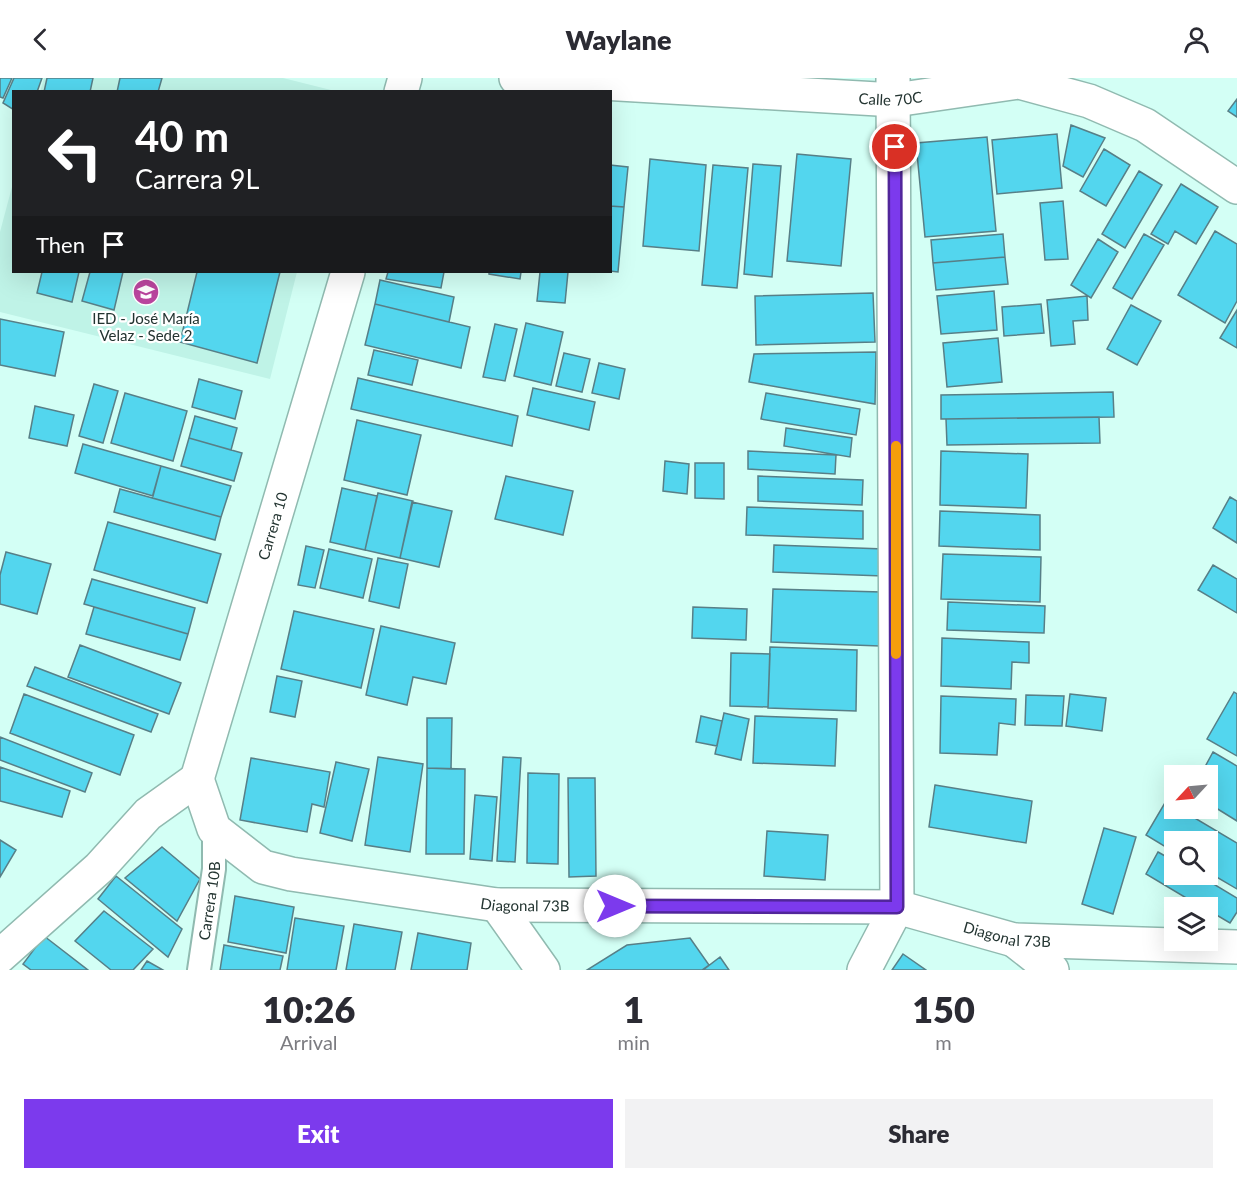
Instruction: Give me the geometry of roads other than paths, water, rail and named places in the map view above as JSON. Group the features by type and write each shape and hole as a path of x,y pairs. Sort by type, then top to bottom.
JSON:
{"street":[{"name":"Calle 70C","path":"516,78 894,89 1019,82 1089,101 1145,125 1237,187"},
{"path":"864,970 897,907 894,89"},
{"name":"Carrera 10","path":"197,779 348,273"},
{"path":"0,956 99,868 148,814 197,779 214,829"},
{"name":"Diagonal 73B","path":"214,829 263,867 291,874 497,905 897,907 1014,940 1237,947"},
{"path":"497,905 543,970"},
{"path":"1014,940 1052,970"},
{"path":"1231,970 1237,958"}],"lane":[{"name":"Carrera 10B","path":"199,970 214,869 214,829"}],"place":[{"name":"IED - José María Velaz - Sede 2","path":"146,292"}]}
